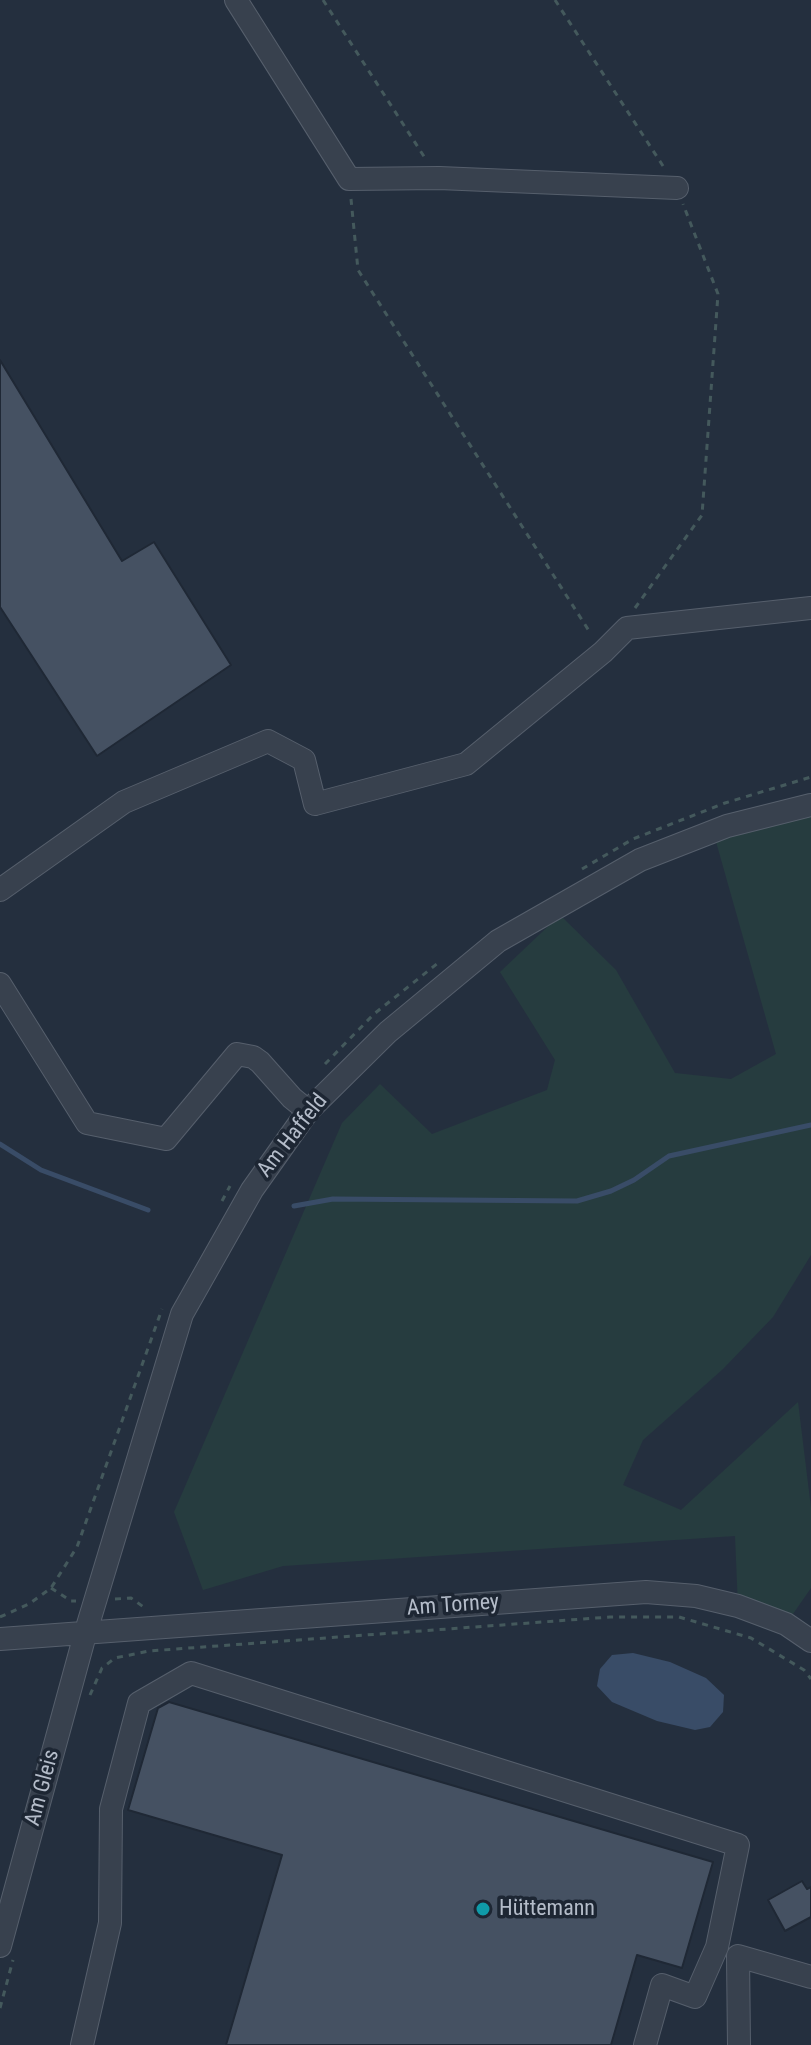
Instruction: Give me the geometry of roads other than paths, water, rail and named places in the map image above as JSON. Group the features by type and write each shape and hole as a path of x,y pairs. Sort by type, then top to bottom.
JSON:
{"street":[{"path":"236,0 349,179 439,178 677,188"},
{"path":"0,890 124,802 268,741 304,760 315,804 466,764 603,652 627,628 811,608"},
{"name":"Am Haffeld","path":"86,1631 182,1314 252,1190 308,1111 388,1032 498,941 640,860 727,826 811,805"},
{"path":"0,984 87,1123 166,1139 237,1054 253,1057 260,1062 308,1111"},
{"name":"Am Torney","path":"86,1631 646,1592 696,1596 738,1606 786,1624 811,1641"},
{"path":"0,1639 86,1631"},
{"name":"Am Gleis","path":"8,1946 86,1631"},
{"path":"82,2045 110,1923 111,1809 139,1703 191,1673 738,1845 717,1947 695,1997 662,1985 645,2045"},
{"path":"717,1947 811,1977"},
{"path":"738,1956 739,2045"}],"water":[{"path":"633,1653 670,1662 706,1678 724,1695 723,1712 710,1727 695,1730 657,1721 612,1702 597,1686 600,1669 612,1655"}],"waterway":[{"path":"294,1206 333,1199 577,1201 634,1180 669,1156 811,1125"},
{"path":"0,1144 41,1170 148,1210"}],"place":[{"name":"Hüttemann","path":"483,1909"}]}
